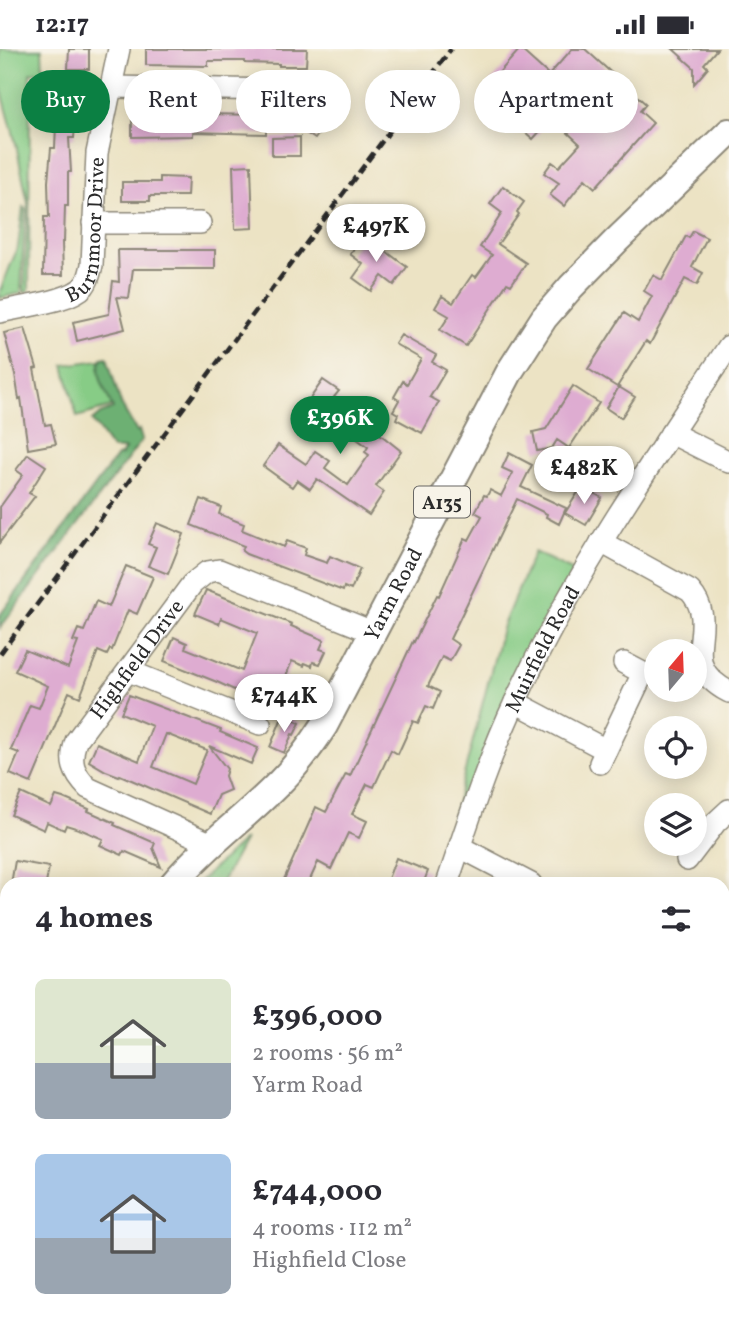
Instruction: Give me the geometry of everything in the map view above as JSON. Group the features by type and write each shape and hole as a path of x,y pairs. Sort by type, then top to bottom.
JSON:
{"main road":[{"name":"Yarm Road","path":"180,877 272,790 299,761 324,726 510,371 544,318 617,240 729,132"}],"street":[{"name":"Burnmoor Drive","path":"0,312 68,295 84,286 89,278 92,265 97,153 119,49"},
{"path":"113,87 236,93"},
{"path":"93,223 200,223"},
{"name":"Muirfield Road","path":"449,877 472,809 515,702 540,649 601,542 729,346"},
{"path":"671,433 729,462"},
{"path":"601,542 690,591 703,615 699,655 702,666 715,685 729,692"},
{"name":"Highfield Drive","path":"212,845 88,788 76,775 71,761 76,741 192,584 207,572 219,570 375,633"},
{"path":"515,702 603,757 643,673 624,663"},
{"path":"129,671 260,724"},
{"path":"686,859 729,810"},
{"path":"460,847 518,877"}],"green space":[{"path":"0,49 42,49 43,70 21,70 21,133 30,133 29,291 24,292 28,203 0,84"},
{"path":"23,207 21,293 0,298 0,291 18,247"},
{"path":"107,357 121,404 137,432 139,430 142,440 0,628 0,615 117,456 125,449 112,449 92,421 100,414 113,409 99,371 102,358"},
{"path":"106,359 121,404 77,417 64,365"},
{"path":"534,552 574,571 503,710 437,877 503,625"},
{"path":"245,839 225,877 204,877"}],"building":[{"path":"69,49 89,49 89,69 68,69"},
{"path":"146,49 307,49 306,66 208,61 208,66 146,65"},
{"path":"520,49 543,70 501,70"},
{"path":"572,49 585,49 608,70 553,70"},
{"path":"673,49 717,49 704,64 708,68 694,84 694,68"},
{"path":"638,97 646,104 640,111 653,123 595,188 585,179 564,206 550,195 559,183 544,173 552,162 559,167 580,144 568,133 638,133"},
{"path":"222,114 236,115 236,133 266,134 222,133"},
{"path":"56,133 74,133 74,138 69,138 71,172 68,172 68,206 65,206 62,242 63,275 43,275 44,217 49,217 48,182 51,148 55,148"},
{"path":"132,133 193,133 193,136 132,137"},
{"path":"306,133 319,133 315,139"},
{"path":"526,133 538,133 533,139"},
{"path":"300,137 300,156 272,156 272,138"},
{"path":"251,165 253,228 235,229 233,166"},
{"path":"160,177 188,178 187,196 150,196 150,201 122,201 122,182 160,182"},
{"path":"503,186 524,202 498,244 526,263 511,285 507,283 466,346 440,330 449,316 435,308 442,296 453,303 472,275 476,277 492,255 480,247 502,213 490,204"},
{"path":"693,231 707,238 692,267 703,273 697,285 685,279 650,344 646,341 617,387 588,369 624,313 638,322 652,296 644,291 653,275 662,280 686,236 689,238"},
{"path":"364,235 407,267 394,285 382,276 371,291 353,278 363,264 350,254"},
{"path":"118,250 215,250 215,269 133,269 129,298 117,297 125,329 77,341 73,322 109,314 113,281 119,282"},
{"path":"25,328 37,368 34,369 45,425 51,424 56,444 28,449 21,398 19,399 4,333"},
{"path":"401,335 436,355 432,362 446,370 430,397 439,402 422,433 396,419 398,414 393,411 399,400 394,397 403,381 407,384 421,359 395,344"},
{"path":"323,380 339,391 334,397 401,451 376,486 384,492 369,515 317,479 310,489 297,480 292,487 263,466 278,445 306,464 315,451 330,461 325,468 348,485 369,455 365,452 368,447 307,403"},
{"path":"573,386 599,403 569,448 557,440 552,448 537,451 533,432 546,429"},
{"path":"619,387 635,397 621,418 606,408"},
{"path":"509,453 532,465 521,487 566,508 559,524 546,517 547,514 517,499 450,639 459,645 450,661 442,657 428,686 440,692 433,709 426,706 418,723 413,721 398,754 391,750 374,787 367,784 352,814 367,821 359,838 348,833 331,869 318,862 311,877 285,877 316,807 326,812 346,774 350,776 465,538 469,540 482,516 475,512 484,495 487,496 490,490 501,496 513,473 502,468"},
{"path":"28,454 46,466 29,493 35,496 0,542 0,507 23,475 16,470"},
{"path":"582,486 602,498 586,525 565,513"},
{"path":"201,499 221,507 219,514 244,524 242,530 284,547 287,541 306,548 304,555 327,563 330,556 360,569 351,590 344,587 343,591 246,554 242,551 244,546 191,525"},
{"path":"157,523 184,534 168,574 148,566 156,547 148,544"},
{"path":"126,566 153,577 137,614 128,610 112,650 110,649 107,655 98,651 80,697 69,692 31,783 10,774 19,753 11,750 30,705 39,708 48,686 15,671 25,650 68,668 78,642 73,641 78,629 84,631 96,601 109,607"},
{"path":"206,590 292,624 291,626 324,640 320,649 326,651 320,664 313,662 312,666 305,663 304,666 292,661 282,686 289,689 280,711 164,661 174,637 187,643 185,648 242,671 257,633 221,618 219,624 195,614"},
{"path":"129,695 221,730 220,732 258,748 251,764 209,746 227,769 225,776 230,790 218,795 210,814 106,771 89,761 97,743 139,761 152,726 121,713","holes":["166,734 207,750 193,784 153,767"]},
{"path":"283,715 300,723 284,753 270,747"},
{"path":"21,793 51,807 56,796 63,798 155,843 153,848 161,867 124,851 122,855 100,845 103,839 82,830 66,825 64,830 47,822 44,830 11,815"},
{"path":"396,858 428,871 426,877 389,877"},
{"path":"15,861 49,867 47,877 12,877"}],"railway":[{"path":"0,654 451,49"}]}
